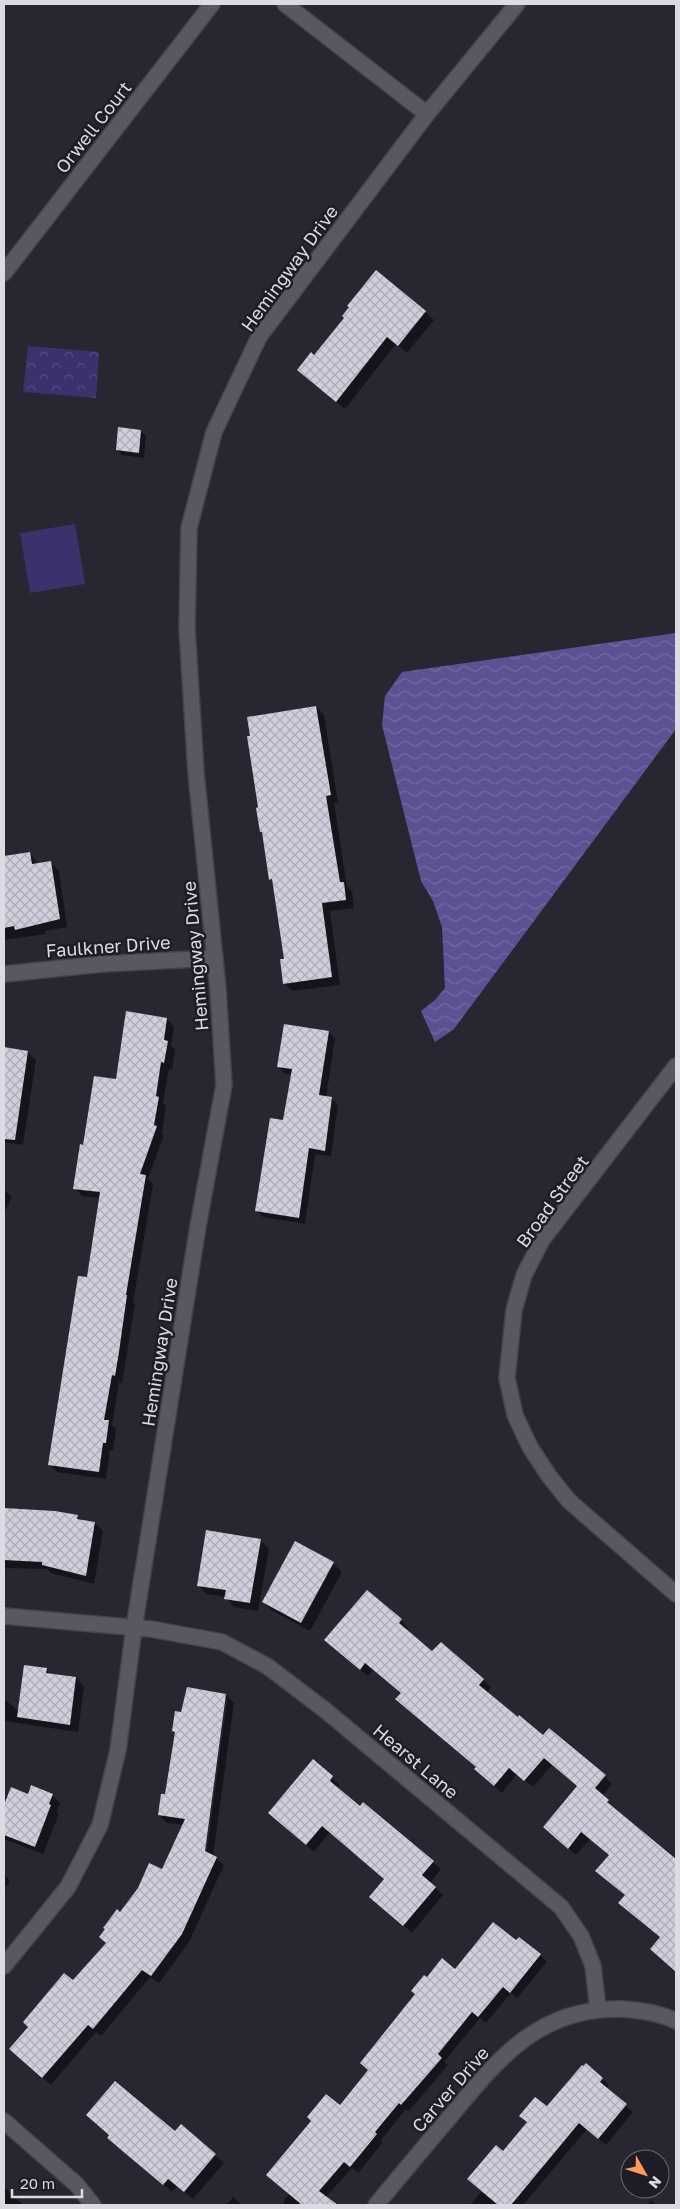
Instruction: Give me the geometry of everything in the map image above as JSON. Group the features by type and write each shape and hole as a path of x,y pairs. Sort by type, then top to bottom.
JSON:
{"street":[{"name":"Orwell Court","path":"4,273 212,4"},
{"path":"285,4 427,114"},
{"name":"Hemingway Drive","path":"4,1966 68,1886 100,1826 118,1750 134,1628 198,1226 224,1085 215,958 196,773 187,628 189,528 214,432 259,337 427,114 517,4"},
{"name":"Faulkner Drive","path":"4,974 102,964 215,958"},
{"name":"Broad Street","path":"676,1066 542,1240 524,1275 514,1310 507,1378 515,1415 530,1447 549,1476 569,1501 676,1594"},
{"name":"Hearst Lane","path":"4,1616 134,1628 222,1642 267,1666 325,1710 561,1907 581,1936 593,1966 598,2009"},
{"name":"Carver Drive","path":"376,2205 496,2062 530,2034 564,2017 598,2009 636,2010 676,2021"},
{"path":"4,2120 77,2185 92,2205"}],"green space":[{"path":"28,346 99,352 96,398 23,392"},
{"path":"75,524 85,584 30,593 20,533"}],"water":[{"path":"676,633 676,729 454,1029 435,1042 421,1011 435,1000 445,988 442,927 433,901 421,881 382,725 385,696 402,672"}],"building":[{"path":"376,270 426,311 398,346 387,337 336,402 297,370 311,352 314,355 344,318 342,316 349,307 347,306"},
{"path":"118,427 141,430 139,453 116,450"},
{"path":"316,706 331,795 326,796 340,882 344,882 346,900 322,903 332,977 283,984 280,959 284,959 272,879 269,880 262,832 260,832 256,808 258,807 247,736 250,736 247,717"},
{"path":"30,852 32,864 51,861 60,919 15,930 14,926 4,928 4,856"},
{"path":"126,1011 167,1018 164,1040 168,1041 164,1063 161,1062 156,1096 159,1097 154,1125 157,1126 140,1174 146,1175 115,1376 112,1375 104,1420 109,1420 106,1443 103,1443 99,1472 48,1465 78,1276 87,1277 100,1192 73,1189 80,1144 83,1145 94,1076 116,1079"},
{"path":"284,1024 329,1031 319,1095 332,1097 325,1151 309,1148 299,1218 255,1211 270,1118 283,1120 292,1069 277,1067"},
{"path":"4,1047 28,1051 15,1140 4,1139"},
{"path":"4,1508 55,1511 78,1515 77,1519 95,1522 86,1576 42,1565 42,1562 4,1560"},
{"path":"206,1530 261,1539 250,1603 224,1599 226,1590 197,1586"},
{"path":"295,1541 334,1562 301,1623 262,1602"},
{"path":"367,1590 402,1619 399,1623 432,1651 441,1642 484,1679 479,1685 518,1717 519,1715 543,1735 549,1728 606,1775 595,1788 609,1800 607,1802 676,1859 676,1972 650,1949 660,1937 618,1903 625,1895 595,1871 609,1855 581,1832 568,1849 543,1827 577,1786 544,1758 524,1781 509,1768 494,1786 474,1769 476,1767 395,1699 401,1693 365,1663 360,1670 324,1640"},
{"path":"24,1665 47,1668 46,1673 76,1677 70,1725 17,1717"},
{"path":"187,1687 226,1694 205,1851 217,1857 182,1934 151,1976 142,1970 93,2029 88,2025 42,2078 9,2049 28,2027 23,2022 64,1973 73,1980 106,1943 99,1937 105,1929 103,1928 117,1909 120,1912 138,1888 149,1863 162,1869 185,1819 158,1815 161,1794 165,1794 175,1732 172,1731 175,1711 181,1712"},
{"path":"313,1759 333,1776 330,1781 360,1806 363,1802 434,1861 422,1875 436,1887 403,1926 369,1897 384,1879 322,1826 306,1845 268,1813"},
{"path":"31,1785 53,1794 49,1804 51,1805 35,1847 4,1835 4,1805 11,1787 28,1794"},
{"path":"493,1922 516,1940 519,1937 541,1954 510,1993 503,1987 478,2017 472,2012 438,2054 442,2058 401,2105 399,2103 350,2167 344,2162 319,2191 338,2205 302,2205 266,2175 311,2121 307,2117 326,2094 340,2105 368,2070 360,2063 415,1994 411,1991 424,1975 427,1977 442,1958 455,1969"},
{"path":"586,2063 603,2078 600,2082 627,2104 598,2139 579,2123 511,2205 498,2205 467,2179 496,2145 503,2151 527,2122 519,2116 535,2097 547,2106 582,2065"},
{"path":"115,2081 175,2131 181,2124 216,2154 184,2192 168,2179 163,2185 107,2138 109,2135 86,2115"}]}
